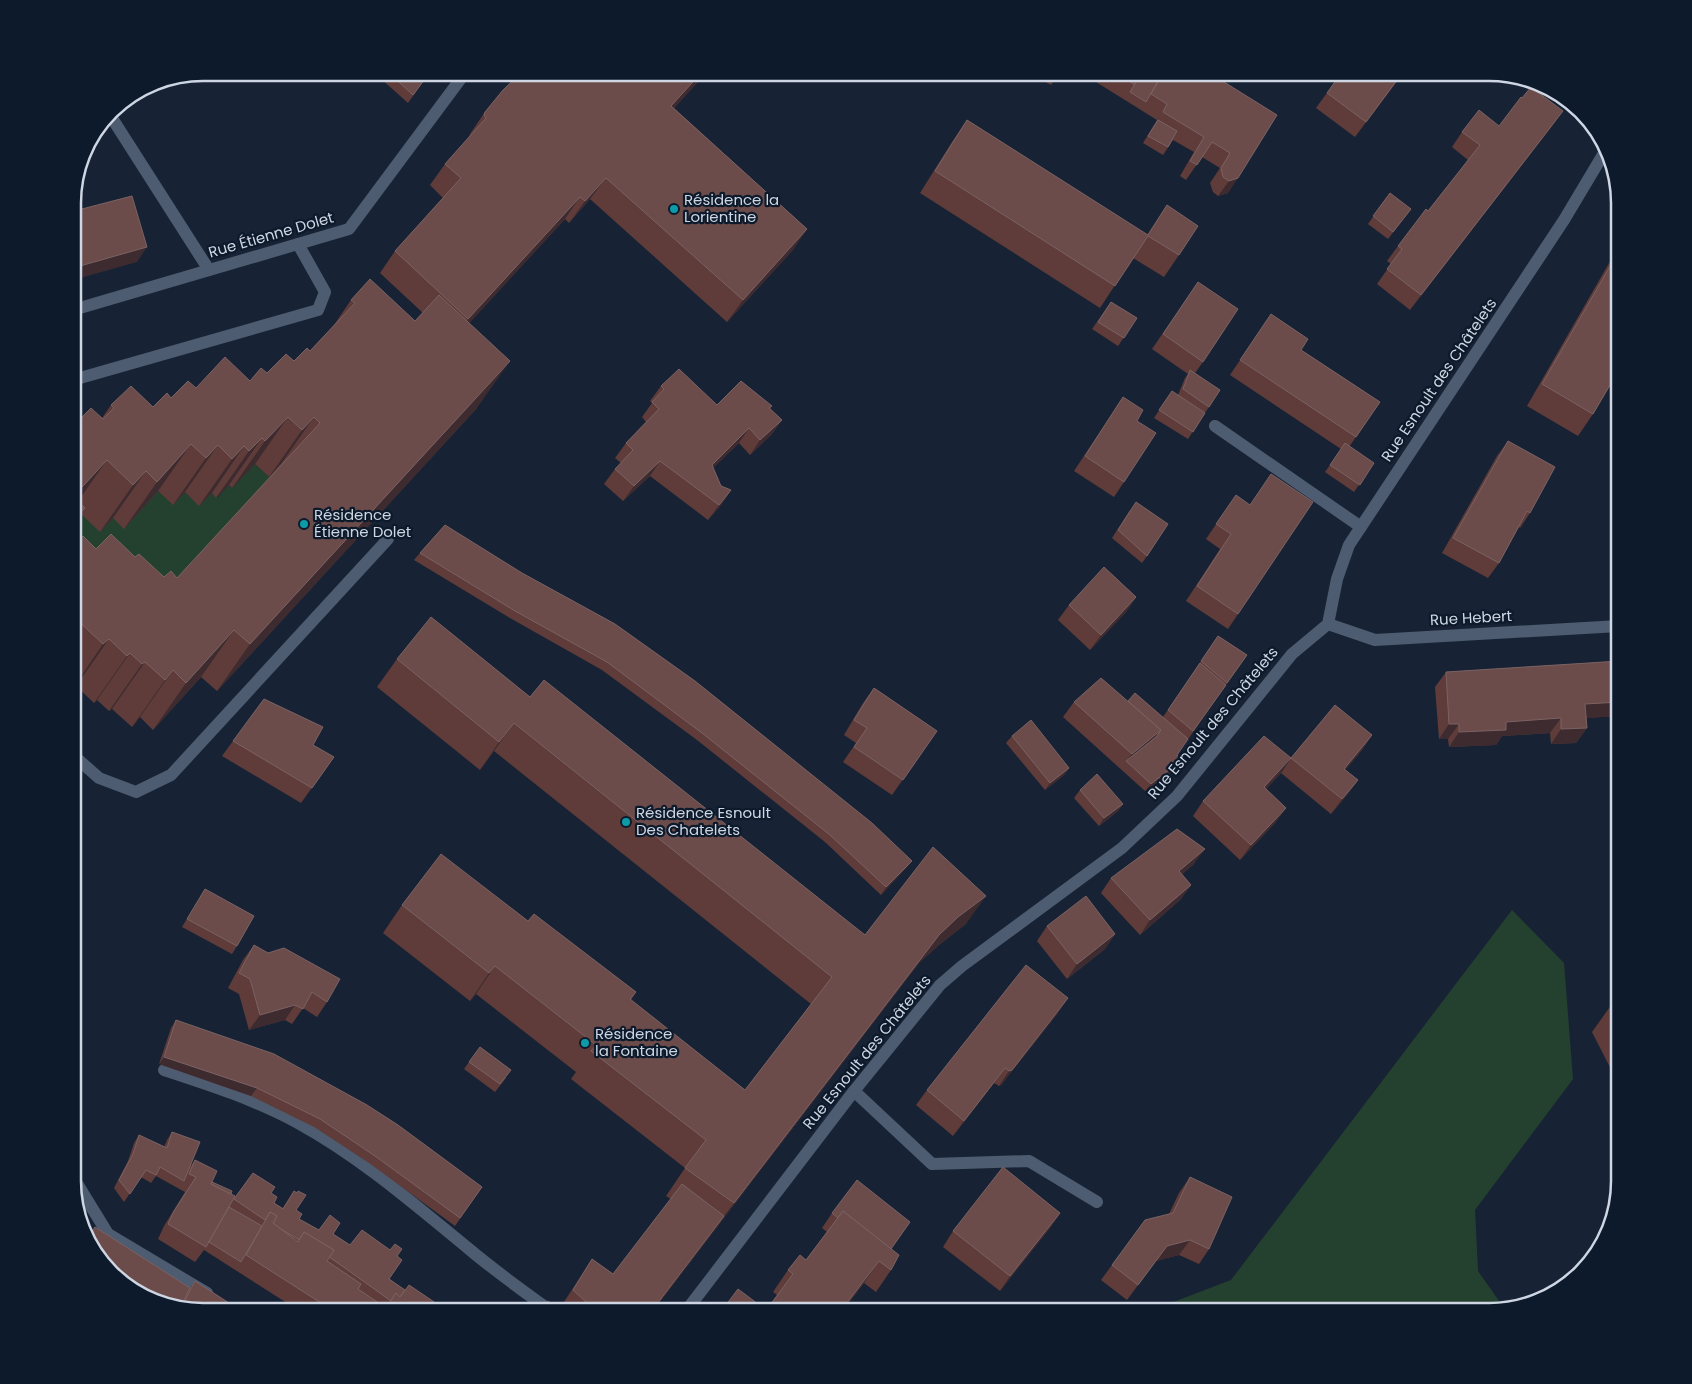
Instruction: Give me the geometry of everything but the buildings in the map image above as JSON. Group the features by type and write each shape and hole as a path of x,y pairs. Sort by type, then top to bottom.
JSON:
{"street":[{"name":"Rue Étienne Dolet","path":"82,307 349,230 457,82"},
{"path":"114,121 209,270"},
{"name":"Rue Esnoult des Châtelets","path":"693,1303 854,1091 940,985 962,966 1122,848 1177,796 1292,654 1328,624 1337,579 1349,546 1564,220 1601,158"},
{"path":"82,377 318,310 325,292 298,244"},
{"path":"1215,426 1361,527"},
{"path":"82,763 98,778 136,792 171,775 388,539"},
{"name":"Rue Hebert","path":"1328,624 1375,640 1611,627"},
{"path":"164,1070 244,1097 298,1123 362,1163 538,1303"},
{"path":"854,1091 932,1164 1029,1161 1097,1202"},
{"path":"82,1192 108,1234 221,1302"}],"green space":[{"path":"255,464 269,477 281,464 287,470 144,625 82,591 82,509 113,518 158,491 173,504 185,492 199,505 212,493 217,498 229,485 232,488"},
{"path":"1512,910 1564,963 1573,1079 1475,1210 1478,1271 1500,1302 1171,1303 1231,1280"}],"place":[{"name":"Résidence la Lorientine","path":"674,209"},
{"name":"Résidence Étienne Dolet","path":"304,524"},
{"name":"Résidence Esnoult Des Chatelets","path":"626,822"},
{"name":"Résidence la Fontaine","path":"585,1043"}]}
